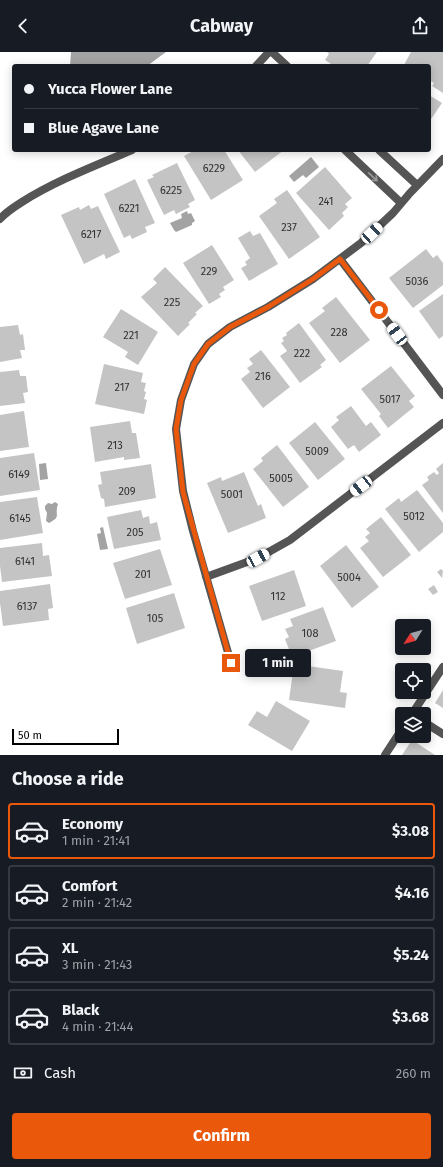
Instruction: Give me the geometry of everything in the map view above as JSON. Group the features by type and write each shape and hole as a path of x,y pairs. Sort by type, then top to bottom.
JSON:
{"street":[{"path":"258,64 270,52 285,64"},
{"path":"0,219 29,198 60,181 127,152"},
{"path":"347,152 401,203"},
{"path":"381,152 418,185"},
{"path":"231,663 183,492 176,429 181,400 194,364 208,344 230,327 281,299 313,279 361,243 393,213 443,159"},
{"path":"340,259 443,395"},
{"path":"206,577 258,558 290,540 443,423"},
{"path":"417,707 443,667"},
{"path":"431,726 443,734"},
{"path":"385,755 395,740"}],"shaded area":[{"path":"71,52 166,52 150,64 70,64"},
{"path":"311,157 319,167 306,178 303,175 294,182 289,176"},
{"path":"187,211 188,214 191,213 195,221 192,225 176,232 170,223 182,218 181,214"},
{"path":"46,463 48,479 40,480 39,464"},
{"path":"55,502 58,504 57,517 49,523 46,521 47,513 45,506 48,503 52,504"},
{"path":"103,527 108,549 100,550 97,534 101,533 100,528"}],"building":[{"path":"327,52 377,52 368,64 331,64 325,60 329,54"},
{"path":"411,52 443,52 443,93 432,86 434,83 431,81 431,64 405,64"},
{"path":"431,96 442,103 431,119"},
{"path":"191,152 225,152 243,180 211,200 184,156"},
{"path":"240,152 281,152 255,172"},
{"path":"177,163 195,200 188,204 190,207 176,214 174,210 164,215 147,180 154,177 152,175"},
{"path":"325,167 352,198 345,204 348,207 342,213 344,216 329,230 296,193"},
{"path":"135,179 155,223 145,227 147,232 132,239 130,235 124,238 104,194"},
{"path":"287,190 320,237 289,259 259,216 277,203 274,199"},
{"path":"89,205 91,209 98,206 120,252 106,259 104,254 84,264 61,215 79,207 80,210"},
{"path":"250,231 253,236 260,233 278,264 249,281 241,268 247,265 245,262 250,258 238,238"},
{"path":"212,245 234,280 223,287 225,290 219,294 221,297 209,304 183,263"},
{"path":"426,249 433,258 437,255 443,263 443,285 413,308 389,278"},
{"path":"165,267 203,306 195,313 197,314 188,323 190,324 178,336 141,297 157,283 153,279"},
{"path":"443,294 443,336 439,339 419,311"},
{"path":"336,297 370,340 340,363 309,323 325,311 322,308"},
{"path":"121,309 158,332 138,365 125,357 128,352 103,337"},
{"path":"299,323 326,360 320,365 322,367 300,383 280,356 287,351 281,343 284,341 282,338"},
{"path":"18,325 20,335 23,334 25,350 20,350 22,358 0,362 0,327"},
{"path":"261,350 290,387 263,408 241,379 250,372 247,368 253,364 249,359"},
{"path":"104,364 143,373 141,382 146,383 144,399 147,400 144,414 95,404"},
{"path":"391,366 415,396 409,401 414,407 388,428 379,416 381,414 361,389"},
{"path":"19,370 20,376 26,376 28,392 23,393 25,403 0,406 0,372"},
{"path":"351,406 366,426 371,422 381,435 359,452 354,445 348,449 331,427 339,420 336,417"},
{"path":"24,411 29,447 0,451 0,415"},
{"path":"130,421 132,433 136,433 140,458 124,460 124,457 95,462 90,427"},
{"path":"315,422 345,459 318,480 289,443"},
{"path":"277,445 309,487 283,507 253,469 263,461 261,458"},
{"path":"34,453 40,490 0,496 0,458"},
{"path":"443,463 443,513 422,485 429,480 427,477 434,472 437,475 439,473 436,469"},
{"path":"151,464 156,498 105,507 104,499 101,498 98,485 102,484 100,472"},
{"path":"244,472 258,506 261,504 266,518 228,533 207,483 221,477 222,481"},
{"path":"417,490 443,523 443,532 419,552 385,509 399,498 401,502"},
{"path":"37,497 43,533 0,540 0,502"},
{"path":"141,510 143,518 149,516 150,524 157,522 161,540 114,549 107,517"},
{"path":"381,517 411,555 383,577 360,548 369,541 365,537 370,533 366,529"},
{"path":"42,543 43,556 49,555 52,576 2,582 0,548"},
{"path":"346,545 379,587 352,608 320,566"},
{"path":"160,549 172,585 125,599 113,563"},
{"path":"441,569 443,571 442,578 437,572"},
{"path":"294,570 306,606 262,621 249,586"},
{"path":"50,584 53,608 48,609 49,620 3,626 0,591"},
{"path":"434,585 438,592 433,595 428,589"},
{"path":"174,593 185,628 137,644 126,608"},
{"path":"323,607 336,641 292,657 285,639 289,637 285,629 293,626 290,619"},
{"path":"294,664 343,671 340,692 347,693 345,708 289,700"},
{"path":"443,690 443,708 435,703"},
{"path":"276,701 310,721 292,751 248,725 257,711 267,717"},
{"path":"410,743 417,743 435,755 402,755"}],"route":[{"path":"231,663 183,492 176,429 181,400 194,364 208,344 230,327 268,307 313,279 340,259 379,310"}]}
